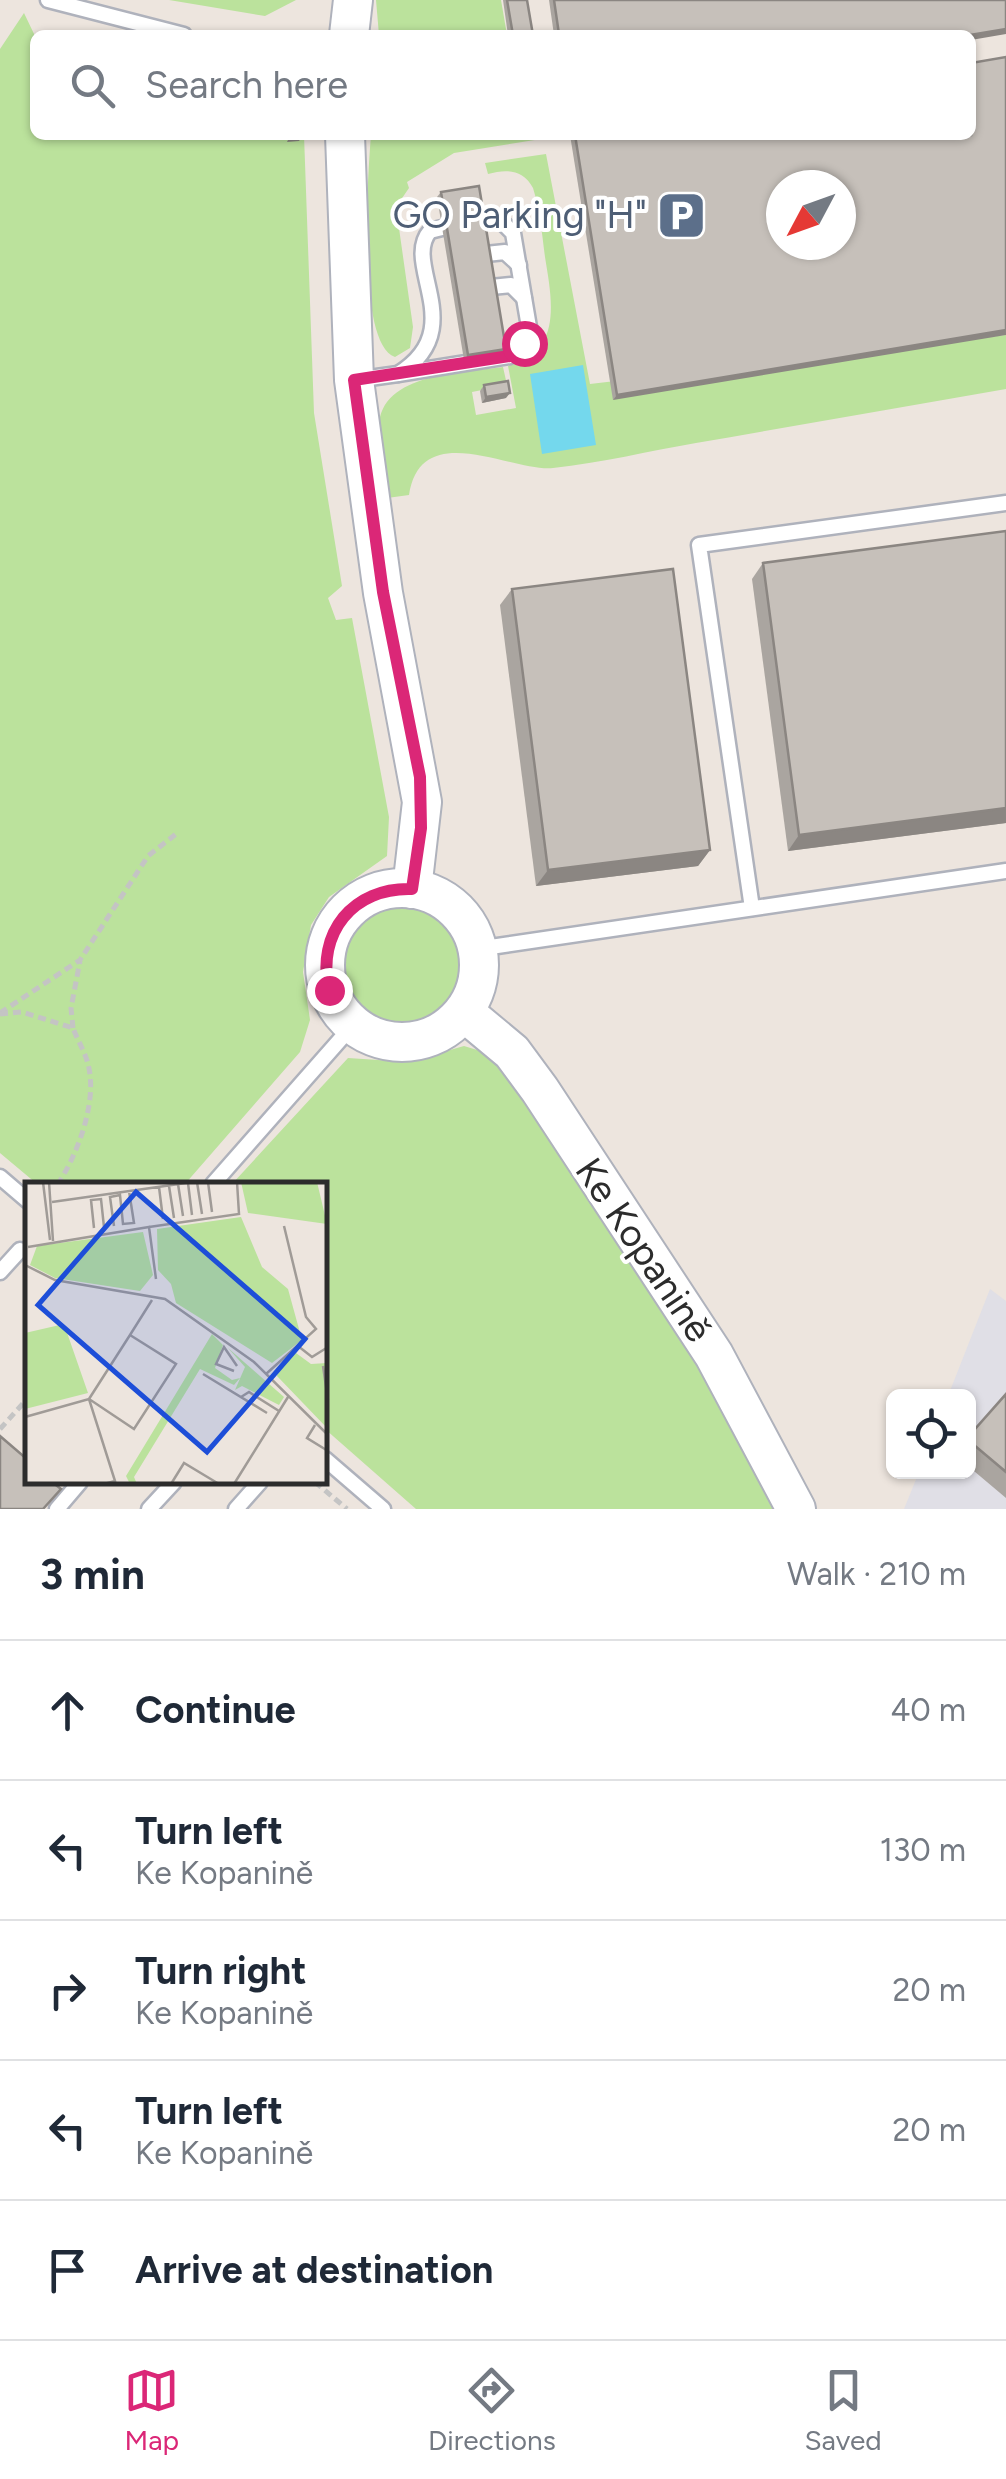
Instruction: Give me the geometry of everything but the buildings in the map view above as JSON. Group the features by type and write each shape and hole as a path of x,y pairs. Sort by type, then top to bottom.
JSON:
{"street":[{"path":"350,30 353,0"},
{"path":"345,140 354,380 383,592 420,777 421,828 412,889"},
{"path":"412,889 439,898 458,913 477,948 476,988 464,1012 441,1032 412,1042 382,1039 353,1025 329,990 325,962 332,934 348,911 371,895 412,889"},
{"name":"Ke Kopanině","path":"464,1012 512,1052 540,1090 714,1355 796,1509"}],"lane":[{"path":"48,0 70,2 167,30"},
{"path":"354,380 510,356 527,334 511,228 500,220 480,222"},
{"path":"398,374 420,357 432,330 423,241 430,231 442,228"},
{"path":"486,254 505,252 519,266"},
{"path":"428,278 438,262"},
{"path":"491,287 511,285 524,299"},
{"path":"433,311 444,295"},
{"path":"752,908 699,545 1006,503"},
{"path":"477,948 1006,870"},
{"path":"215,1182 353,1025"},
{"path":"0,1176 25,1198"},
{"path":"0,1272 20,1250"},
{"path":"328,1463 383,1509"},
{"path":"57,1509 78,1484"},
{"path":"149,1509 172,1484"},
{"path":"236,1509 258,1484"}],"path":[{"path":"59,1182 77,1144 91,1094 89,1065 73,1028 71,1008 80,960 148,856 176,834"},
{"path":"0,1013 80,960"},
{"path":"0,1013 22,1012 73,1028"},
{"path":"0,1430 25,1401"},
{"path":"317,1484 347,1509"}],"shaded area":[{"path":"990,1289 1006,1301 1006,1509 904,1509 916,1479 976,1479 976,1389 951,1389"}],"green space":[{"path":"169,0 296,0 265,16"},
{"path":"376,0 501,0 506,30 379,30"},
{"path":"24,13 32,30 30,140 304,140 314,413 342,586 328,598 336,620 352,618 389,817 387,856 329,897 311,925 303,972 310,1020 300,1052 187,1182 35,1182 0,1153 0,49"},
{"path":"371,140 535,140 454,153 407,182 409,188 396,207 413,327 410,348 395,357 383,345 374,322 367,219"},
{"path":"546,154 590,384 1006,335 1006,389 553,468 449,453 431,458 417,472 409,495 387,498 379,427 383,409 393,395 427,379 503,367 507,385 472,392 476,415 516,408 508,366 526,359 546,337 550,290 533,188 514,172 488,174 485,163"},
{"path":"401,905 424,910 444,923 457,943 462,966 457,989 444,1009 424,1022 401,1027 378,1022 358,1009 345,989 340,966 345,943 358,923 378,910"},
{"path":"464,1046 487,1053 513,1080 683,1339 778,1509 416,1509 328,1432 328,1182 234,1182 348,1058 408,1062"}],"water":[{"path":"583,365 596,445 542,454 530,374"}],"place":[{"name":"GO Parking \"H\"","path":"682,215"}],"route":[{"path":"329,990 325,962 338,922 371,895 384,890 412,889 421,828 420,777 383,592 354,380 510,356 524,343"}]}
